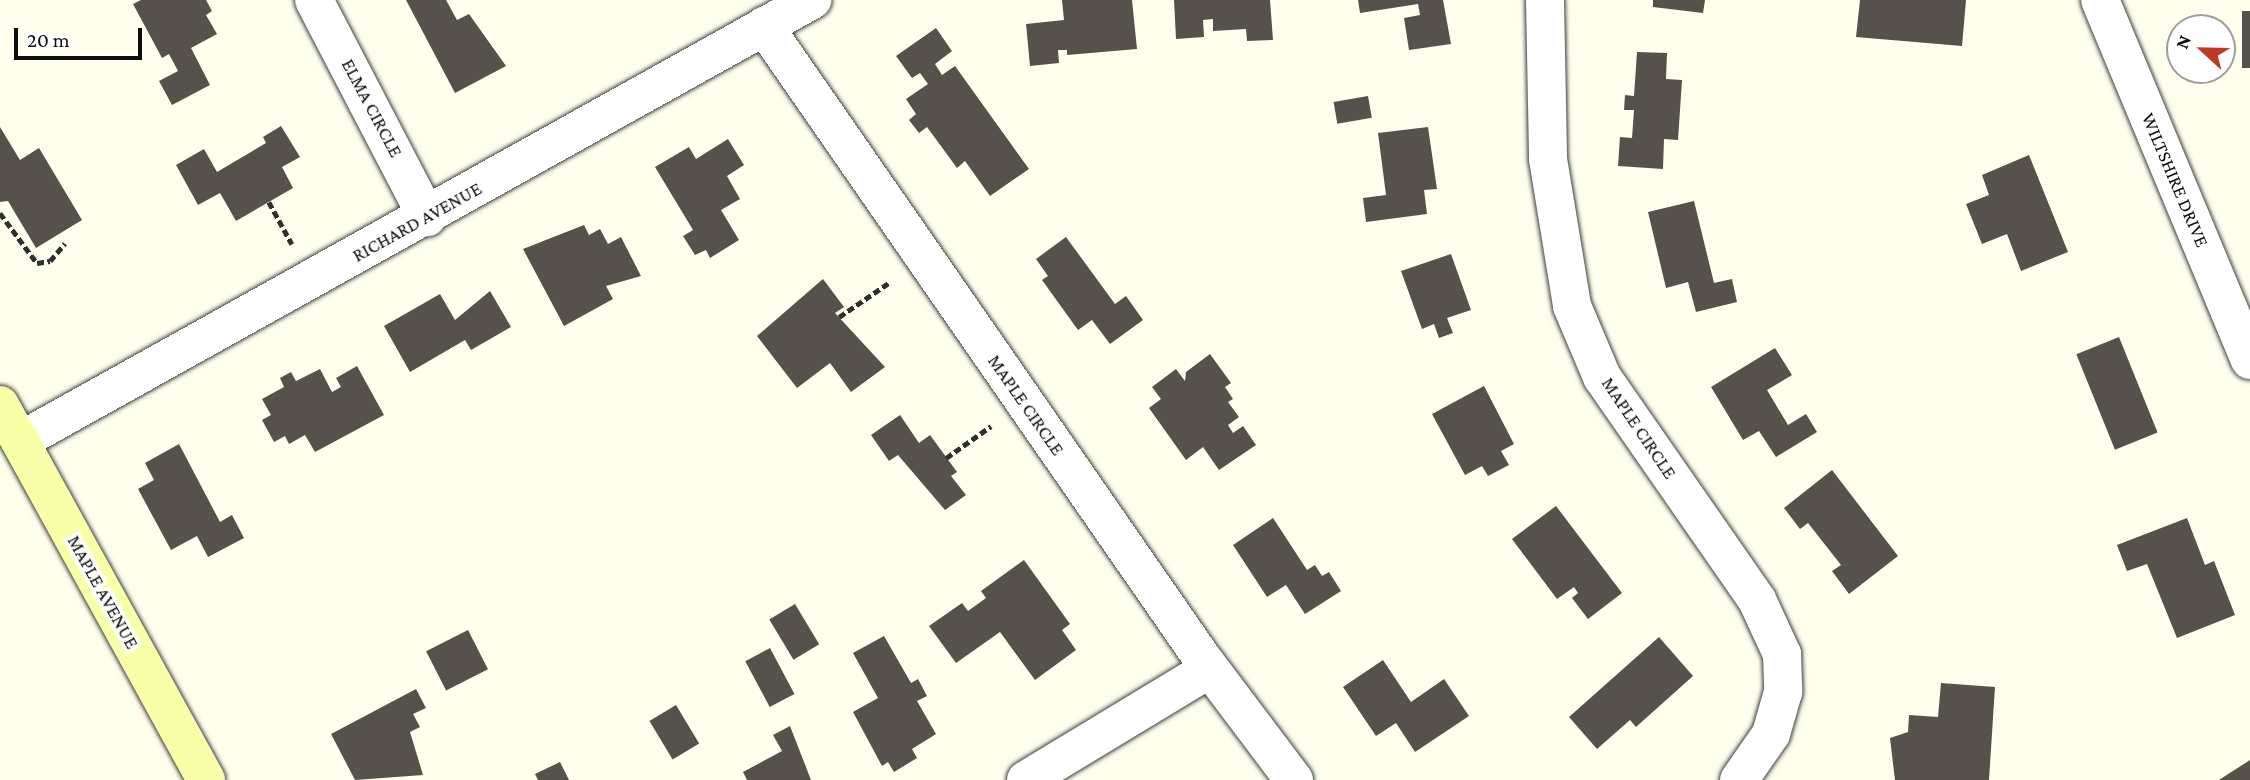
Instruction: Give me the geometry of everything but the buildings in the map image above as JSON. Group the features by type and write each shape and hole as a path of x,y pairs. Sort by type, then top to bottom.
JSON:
{"main road":[{"name":"MAPLE AVENUE","path":"0,405 206,780"}],"street":[{"name":"ELMA CIRCLE","path":"314,0 427,217"},
{"name":"RICHARD AVENUE","path":"20,441 427,217 812,0"},
{"name":"MAPLE CIRCLE","path":"1545,0 1548,159 1572,306 1602,377 1758,600 1782,654 1783,692 1771,734 1739,780"},
{"name":"WILTSHIRE DRIVE","path":"2100,0 2250,360"},
{"name":"MAPLE CIRCLE","path":"764,26 1209,668 1294,780"},
{"path":"1026,780 1209,668"}],"path":[{"path":"269,202 292,245"},
{"path":"0,213 37,263 50,261 65,243"},
{"path":"839,317 890,282"},
{"path":"946,458 992,425 985,415"}]}
